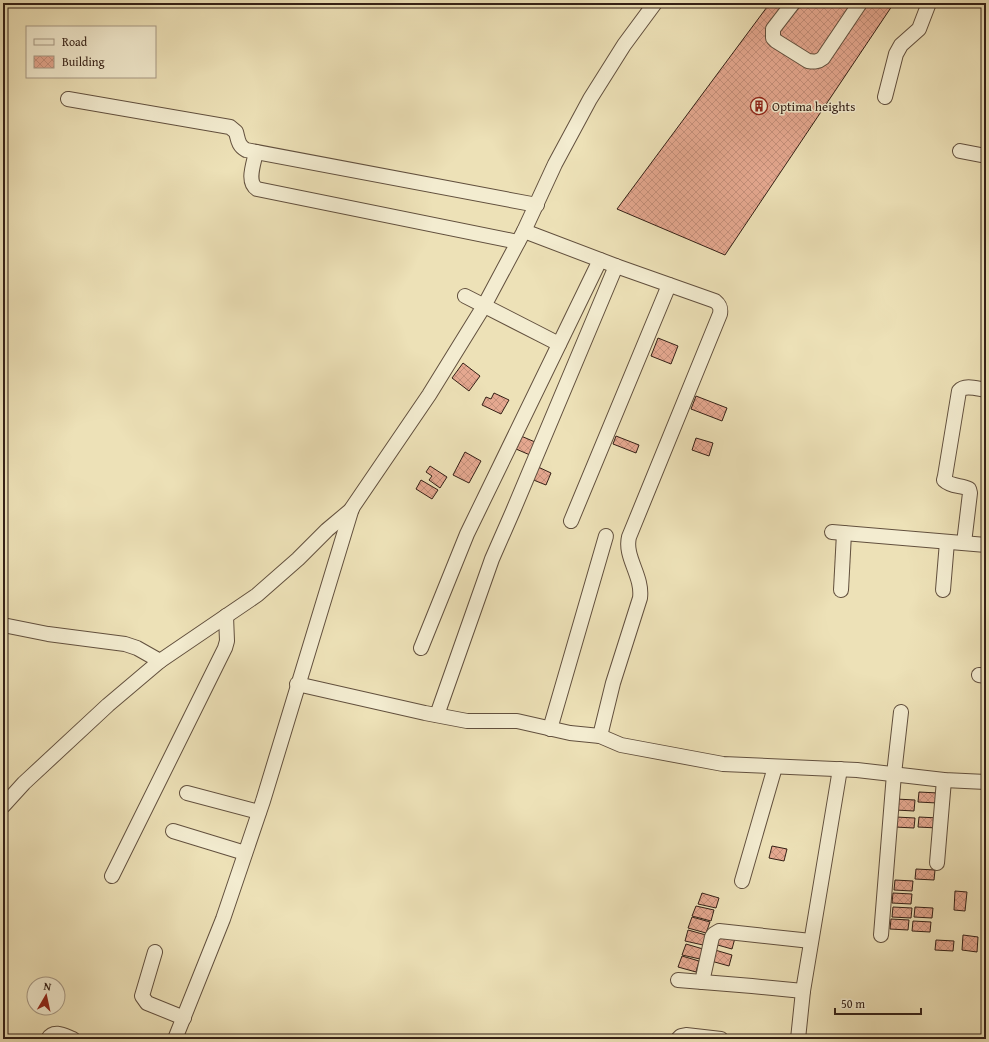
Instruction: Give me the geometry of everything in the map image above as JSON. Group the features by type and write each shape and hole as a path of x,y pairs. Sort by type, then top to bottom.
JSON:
{"street":[{"path":"3,806 29,778 102,710 160,661 257,595 352,508 429,395 484,306 537,205 555,164 590,99 624,45 655,3"},
{"path":"792,3 774,29 773,38 808,61 814,62 823,58 860,3"},
{"path":"885,97 896,54 901,45 919,29 929,3"},
{"path":"68,99 230,127 236,132 242,148 256,152 537,205"},
{"path":"256,152 251,180 253,187 257,189 521,236 600,260 716,301 719,304 721,310 629,537 628,547 640,583 641,594 613,683 600,736"},
{"path":"960,152 986,156"},
{"path":"421,648 467,534 600,260"},
{"path":"436,715 492,559 616,266"},
{"path":"572,521 669,285"},
{"path":"465,296 559,344"},
{"path":"964,543 970,493 969,489 965,486 947,483 944,480 944,476 959,391 961,388 965,387 986,390"},
{"path":"175,1039 223,919 259,812 352,508"},
{"path":"841,590 838,532 986,545"},
{"path":"550,729 606,536"},
{"path":"944,590 947,542"},
{"path":"112,876 225,648 227,641 226,616"},
{"path":"3,625 48,634 125,644 137,648 160,661"},
{"path":"297,684 436,715 475,722 517,721 550,729 600,736 621,745 723,764 840,769 944,780 986,782"},
{"path":"881,935 894,774 901,712"},
{"path":"742,881 775,767"},
{"path":"798,1039 803,991 840,769"},
{"path":"937,863 944,780"},
{"path":"187,793 259,812"},
{"path":"173,830 245,854"},
{"path":"702,982 712,937 719,931 811,941"},
{"path":"155,952 142,996 147,1003 184,1018"},
{"path":"678,980 803,991"},
{"path":"48,1039 50,1036 56,1034 61,1034 73,1039"},
{"path":"678,1039 681,1036 686,1035 721,1039"}],"building":[{"name":"Optima heights","path":"770,3 894,3 725,255 617,209"},
{"path":"658,338 678,346 671,364 651,356"},
{"path":"463,363 480,376 469,391 452,378"},
{"path":"494,393 509,400 501,414 482,405 486,397 491,399"},
{"path":"696,396 727,408 722,421 691,409"},
{"path":"521,436 535,442 530,455 516,449"},
{"path":"616,436 639,445 636,453 613,444"},
{"path":"696,438 713,443 709,456 692,450"},
{"path":"465,452 481,461 469,483 453,475"},
{"path":"430,466 447,477 440,488 429,480 432,476 426,472"},
{"path":"536,466 551,473 546,485 531,479"},
{"path":"421,480 438,490 432,499 416,489"},
{"path":"919,792 938,793 937,803 918,802"},
{"path":"896,799 915,800 914,811 896,810"},
{"path":"896,817 915,818 914,828 895,827"},
{"path":"919,817 938,818 937,828 918,827"},
{"path":"772,846 787,849 784,861 769,858"},
{"path":"916,869 935,870 934,880 915,879"},
{"path":"895,880 913,881 912,891 894,890"},
{"path":"955,891 967,892 965,911 954,910"},
{"path":"702,893 719,898 716,908 698,904"},
{"path":"893,893 912,894 911,904 892,903"},
{"path":"696,906 714,910 711,921 692,916"},
{"path":"893,907 912,908 911,918 892,917"},
{"path":"915,907 933,908 932,918 914,917"},
{"path":"692,917 710,922 706,933 688,928"},
{"path":"891,919 909,920 908,930 890,929"},
{"path":"913,921 931,922 930,932 912,931"},
{"path":"688,930 706,935 703,945 685,941"},
{"path":"718,933 735,938 732,949 714,944"},
{"path":"963,935 978,937 977,952 962,950"},
{"path":"936,940 954,941 953,951 935,950"},
{"path":"686,944 703,949 700,959 682,955"},
{"path":"715,950 732,955 729,966 711,961"},
{"path":"682,956 699,961 696,972 678,967"}],"place":[{"name":"Optima heights","path":"759,106"}]}
